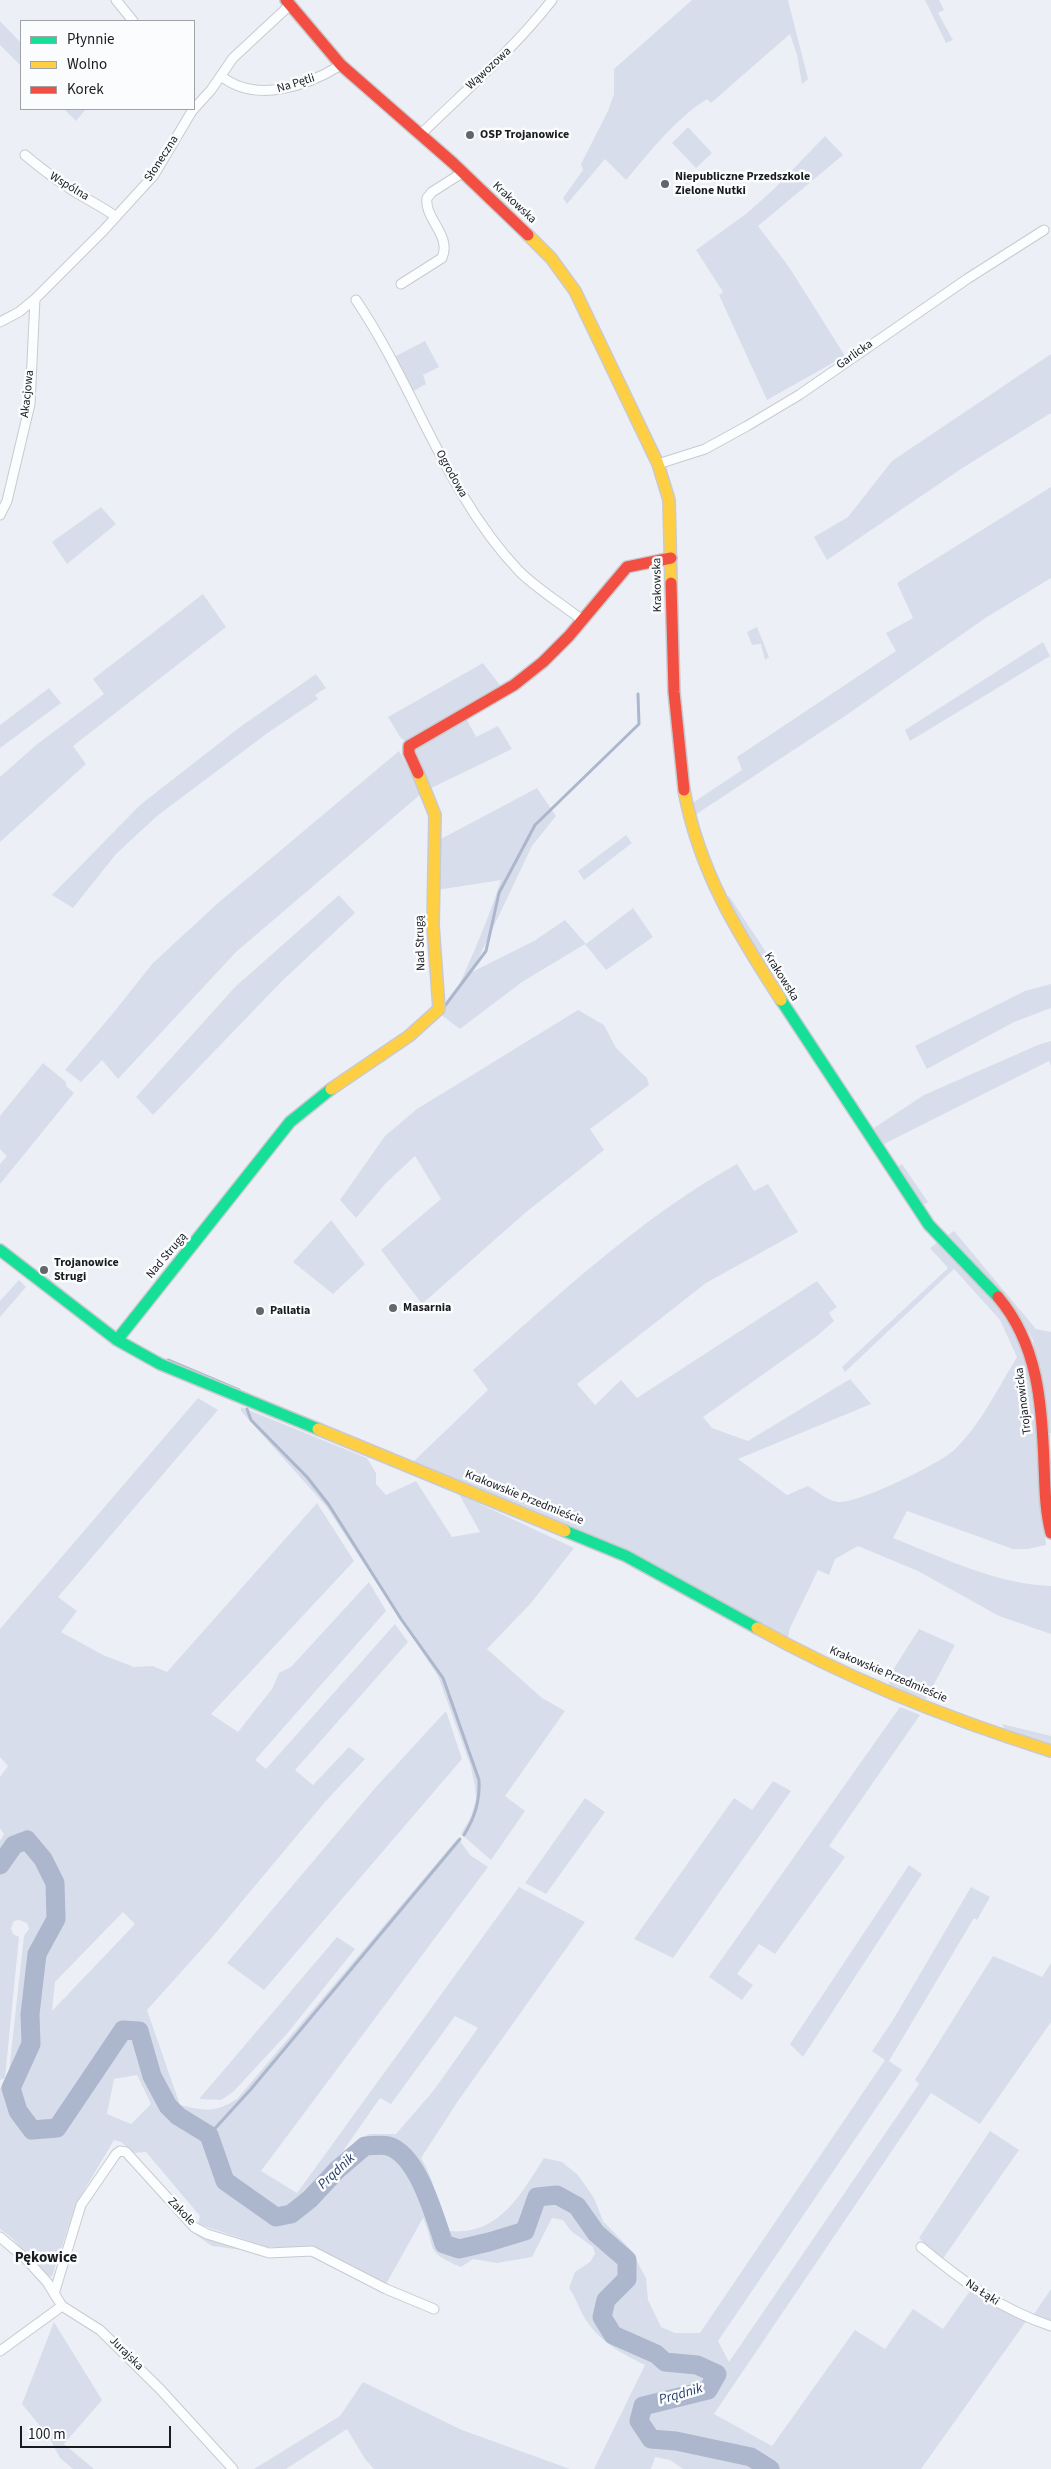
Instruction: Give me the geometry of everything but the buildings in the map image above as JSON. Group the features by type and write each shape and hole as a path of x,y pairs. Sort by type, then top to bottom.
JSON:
{"street":[{"path":"116,0 132,20"},
{"name":"Wąwozowa","path":"422,134 502,58 552,0"},
{"name":"Krakowska","path":"288,2 341,65 422,134 551,258 575,291 658,464 669,500 676,726 689,816 704,864 723,907 756,964 907,1194 940,1239"},
{"name":"Słoneczna","path":"195,105 242,49 288,2"},
{"name":"Na Pętli","path":"221,76 236,84 272,91 304,83 341,65"},
{"name":"Słoneczna","path":"0,322 19,312 35,299 103,231 154,175 191,110"},
{"name":"Wspólna","path":"25,155 81,196 101,205 115,216"},
{"path":"401,284 442,258 444,244 440,229 429,210 428,198 432,192 462,173"},
{"name":"Garlicka","path":"658,464 705,448 799,395 967,279 1044,230"},
{"name":"Akacjowa","path":"0,515 7,501 30,404 35,299"},
{"name":"Ogrodowa","path":"356,300 374,327 473,513 520,572 582,620"},
{"name":"Nad Strugą","path":"117,1340 216,1218 290,1122 335,1085 408,1036 439,1008 433,925 435,815 409,752 409,746 514,685 549,657 627,567 671,558"},
{"name":"Trojanowicka","path":"940,1239 1000,1299 1022,1330 1031,1352 1037,1382 1046,1513 1051,1532"},
{"name":"Krakowskie Przedmieście","path":"0,1250 117,1340 172,1370 626,1556 782,1642 898,1697 966,1723 1051,1751"},
{"name":"Zakole","path":"54,2294 81,2205 120,2151 126,2152 194,2227 207,2234 269,2253 312,2251 386,2289 434,2309"},
{"path":"0,2237 26,2259 62,2306 0,2351"},
{"name":"Na Łąki","path":"921,2247 953,2274 997,2304 1051,2326"},
{"name":"Jurajska","path":"62,2306 100,2330 185,2413 233,2469"}],"shaded area":[{"path":"692,0 788,0 808,79 802,84 797,55 790,34 711,103 707,99 684,116 626,180 605,159 567,204 563,198 583,170 581,164 608,111 614,94 614,69"},
{"path":"925,0 939,0 944,10 938,13 953,40 946,43"},
{"path":"0,21 20,42 20,65 0,45"},
{"path":"65,110 85,110 76,121"},
{"path":"688,127 712,153 696,168 672,143"},
{"path":"825,136 843,155 758,226 789,267 845,356 767,400 719,295 723,292 696,250 746,214 774,189"},
{"path":"425,341 439,367 423,375 426,384 410,393 394,357"},
{"path":"1051,354 1051,413 964,467 827,560 814,537 848,517 892,461"},
{"path":"1051,487 1051,578 987,617 845,716 695,815 691,804 742,770 737,757 896,651 886,633 913,618 897,583"},
{"path":"101,507 116,524 67,564 52,542"},
{"path":"203,594 226,627 73,746 86,764 0,842 0,777 36,745 104,694 93,679"},
{"path":"757,627 769,657 765,660 761,644 752,645 747,632"},
{"path":"1043,642 1050,656 910,741 905,730"},
{"path":"483,663 502,688 406,742 400,737 388,717"},
{"path":"316,674 326,688 315,695 318,699 269,732 157,816 116,854 73,908 52,895 140,805 240,727"},
{"path":"49,688 61,703 0,748 0,725"},
{"path":"465,716 476,737 498,726 512,749 427,790 412,753 415,745"},
{"path":"399,751 422,793 236,952 118,1079 102,1060 81,1082 65,1070 153,963 218,903"},
{"path":"537,788 556,816 532,846 472,972 534,941 565,920 586,944 633,908 653,937 606,970 585,944 522,982 460,1029 440,1014 456,992 486,923 501,880 437,890 439,840"},
{"path":"626,835 632,843 584,880 578,871"},
{"path":"339,895 355,913 281,982 153,1115 136,1097 235,987"},
{"path":"729,896 787,984 779,990 725,899"},
{"path":"1051,984 1051,1008 1014,1022 927,1069 915,1046 1025,991"},
{"path":"578,1010 604,1025 616,1048 647,1078 649,1085 590,1129 604,1150 525,1213 422,1304 381,1250 441,1199 415,1156 386,1183 356,1218 340,1200 385,1136 417,1109"},
{"path":"1051,1041 1051,1066 1049,1061 882,1145 874,1128 924,1095"},
{"path":"43,1063 66,1082 66,1086 74,1093 0,1184 0,1164 7,1156 0,1149 0,1116"},
{"path":"737,1164 754,1191 768,1184 798,1232 706,1283 577,1384 595,1405 621,1380 637,1398 817,1281 837,1307 829,1313 834,1321 817,1336 703,1417 712,1428 748,1441 850,1379 871,1404 738,1459 787,1495 808,1486 827,1498 839,1502 849,1501 880,1490 931,1465 953,1451 972,1430 996,1394 1017,1357 1000,1320 954,1269 845,1372 842,1367 948,1268 930,1248 938,1242 996,1301 1022,1342 1027,1360 1036,1429 1046,1545 1028,1549 1013,1549 907,1511 893,1538 970,1569 1010,1580 1051,1586 1051,1634 999,1616 918,1571 858,1546 835,1559 829,1575 818,1570 790,1628 788,1637 626,1551 414,1461 488,1390 473,1370 568,1287 633,1234 701,1185"},
{"path":"902,1164 928,1202 923,1205 897,1167"},
{"path":"331,1220 365,1264 333,1294 293,1262"},
{"path":"954,1231 1036,1329 1051,1332 1051,1433 1048,1434 1033,1340 1016,1311 948,1235"},
{"path":"19,1280 26,1287 0,1317 0,1301"},
{"path":"198,1398 218,1410 58,1597 77,1611 61,1632 103,1655 134,1667 153,1666 167,1672 317,1503 354,1561 211,1714 238,1732 272,1689 279,1673 291,1667 369,1582 386,1611 255,1760 266,1769 395,1624 408,1642 295,1770 313,1785 349,1747 365,1759 325,1802 209,1941 147,2010 180,2105 210,2110 222,2107 237,2099 458,1838 470,1855 488,1867 261,2171 297,2193 519,1887 585,1922 458,2101 421,2158 430,2175 449,2231 466,2231 482,2227 495,2220 517,2198 544,2158 562,2162 578,2175 594,2198 603,2221 631,2250 646,2278 648,2300 661,2327 675,2333 700,2333 885,2060 872,2051 893,2020 971,1887 990,1897 977,1920 974,1918 889,2061 902,2070 718,2341 729,2362 919,2084 915,2080 993,1956 1042,1977 1051,1963 1051,2022 980,2124 931,2093 714,2414 772,2446 855,2330 885,2349 913,2309 943,2329 970,2291 993,2305 1027,2320 921,2469 683,2469 670,2460 655,2457 651,2469 594,2469 645,2365 607,2343 583,2315 569,2288 575,2272 590,2262 595,2254 593,2247 571,2231 563,2220 552,2218 532,2257 497,2263 473,2259 461,2267 449,2262 436,2253 423,2218 386,2284 315,2248 267,2247 198,2224 200,2216 146,2152 134,2153 121,2142 114,2140 76,2204 52,2276 47,2277 12,2238 0,2229 0,2088 8,2080 24,1936 29,1929 27,1923 19,1920 14,1921 11,1928 13,1934 19,1937 5,2078 0,2080 0,1841 4,1834 0,1828 0,1777 8,1766 0,1757 0,1629","holes":["123,1912 135,1924 52,2011 55,1982","455,2016 478,2028 434,2090 396,2134 369,2134 343,2151 380,2098 391,2104","137,2075 151,2104 131,2124 107,2114 114,2079"]},
{"path":"241,1407 367,1458 376,1473 376,1484 386,1495 416,1481 452,1537 480,1532 459,1494 574,1548 531,1603 487,1649 542,1698 565,1711 505,1796 525,1811 491,1860 461,1834 471,1817 476,1799 475,1786 471,1767 438,1676 326,1506 241,1411"},
{"path":"919,1629 955,1645 926,1699 890,1687 888,1678"},
{"path":"900,1707 920,1715 829,1846 845,1857 775,1954 759,1944 737,1974 753,1985 742,2000 709,1977"},
{"path":"446,1711 462,1759 264,1990 227,1963 376,1787"},
{"path":"1002,1724 1051,1736 1051,1744 1006,1732"},
{"path":"773,1781 791,1791 673,1958 634,1939 734,1798 752,1810"},
{"path":"585,1798 605,1812 546,1894 525,1883"},
{"path":"909,1865 922,1874 803,2057 790,2044"},
{"path":"337,1937 355,1949 286,2035 233,2092 221,2100 199,2099"},
{"path":"990,2131 1019,2150 942,2260 919,2238"},
{"path":"190,2231 258,2252 212,2246"},
{"path":"1051,2289 1051,2321 1034,2314"},
{"path":"54,2322 102,2400 64,2444 94,2469 73,2469 60,2458 49,2437 22,2404"},
{"path":"363,2382 462,2430 570,2469 374,2469 365,2459 347,2429 286,2469 254,2469 340,2416"}],"waterway":[{"path":"444,1007 486,951 499,893 535,825 639,724 638,694"},
{"path":"168,1360 239,1390"},
{"path":"247,1409 251,1420 307,1477 329,1505 401,1619 443,1678 479,1780 479,1795 476,1809 464,1835"},
{"path":"209,2135 251,2089 460,1839"},
{"name":"Prądnik","path":"0,1865 14,1845 27,1840 43,1859 55,1883 56,1919 37,1954 30,2014 31,2044 11,2088 18,2111 32,2130 57,2128 123,2030 139,2031 152,2076 168,2106 178,2116 209,2135 225,2181 276,2217 291,2214 310,2199 337,2170 365,2146 388,2146 399,2151 417,2174 424,2188 444,2244 459,2249 525,2231 537,2197 557,2195 577,2206 596,2233 627,2260 627,2279 606,2300 602,2317 613,2335 656,2354 665,2362 697,2365 717,2374 708,2390 643,2406 639,2421 651,2439 676,2441 751,2457 770,2469"}],"traffic: fast":[{"path":"781,1000 929,1225 998,1297"},
{"path":"117,1340 290,1122 331,1089"},
{"path":"0,1250 117,1340 160,1364 318,1429"},
{"path":"565,1531 626,1556 757,1628"}],"traffic: slow":[{"path":"528,235 551,258 575,291 658,464 669,500 671,583"},
{"path":"331,1089 409,1036 439,1009 433,925 435,815 418,773"},
{"path":"684,790 699,847 722,900 749,950 781,1000"},
{"path":"318,1429 565,1531"},
{"path":"757,1628 828,1665 901,1697 975,1726 1051,1751"}],"traffic: jam":[{"path":"286,0 341,65 453,163 528,235"},
{"path":"418,773 409,753 409,746 514,685 543,662 569,636 627,567 671,558"},
{"path":"671,583 674,692 684,790"},
{"path":"998,1297 1022,1335 1030,1355 1035,1376 1042,1420 1046,1507 1051,1533"}],"place":[{"name":"OSP Trojanowice","path":"470,135"},
{"name":"Niepubliczne Przedszkole Zielone Nutki","path":"665,184"},
{"name":"Trojanowice Strugi","path":"44,1270"},
{"name":"Masarnia","path":"393,1308"},
{"name":"Pallatia","path":"260,1311"}],"district":[{"name":"Pękowice","path":"46,2259"}]}
